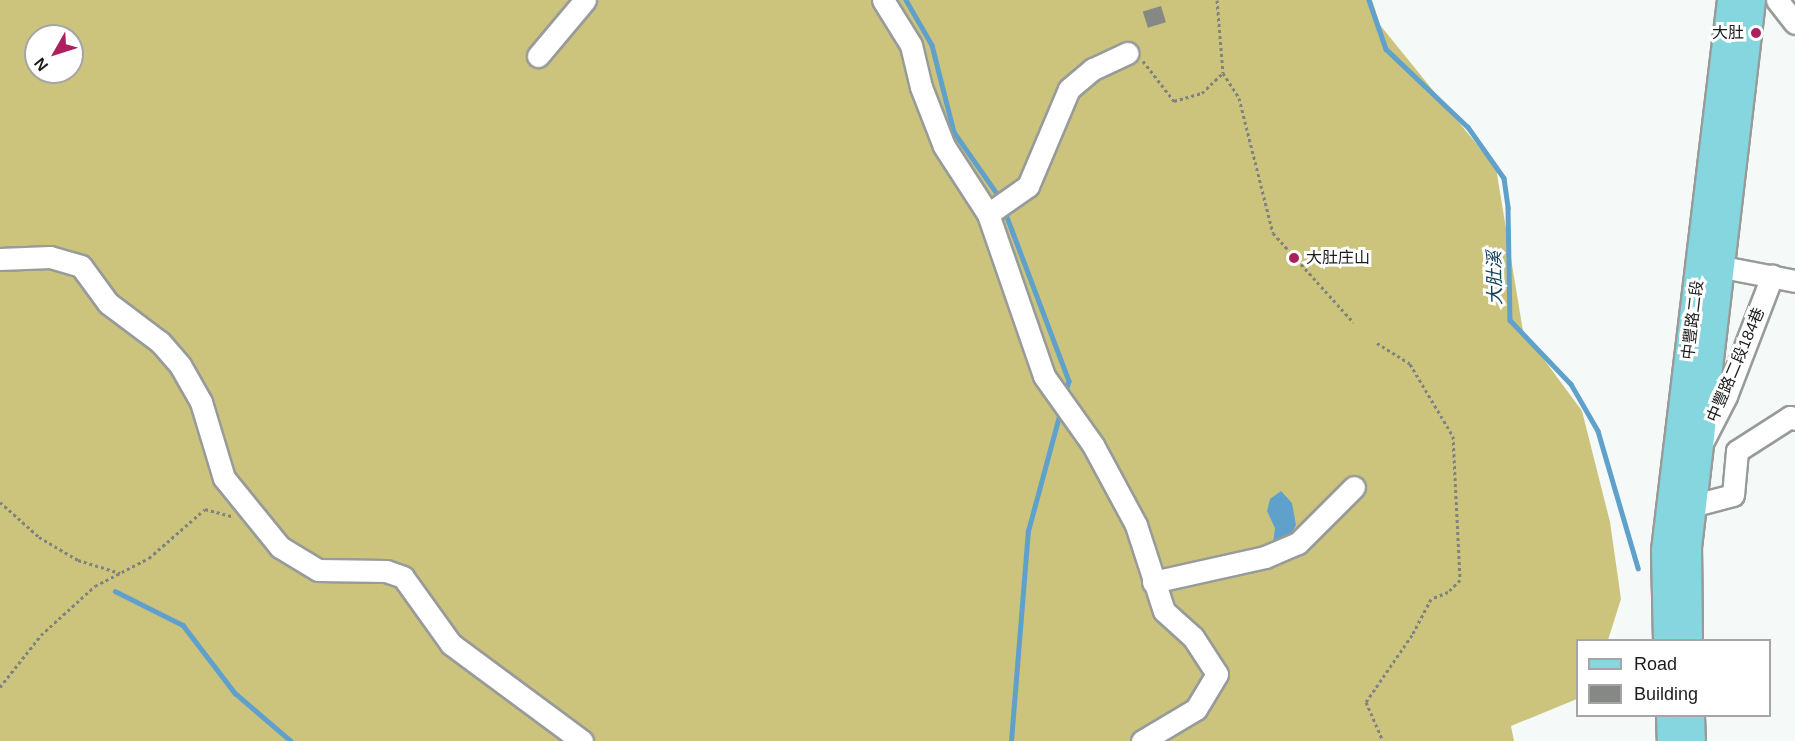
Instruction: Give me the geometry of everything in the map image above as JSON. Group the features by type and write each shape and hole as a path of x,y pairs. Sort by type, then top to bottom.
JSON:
{"main road":[{"name":"中豐路二段","path":"1688,639 1687,547 1697,454 1731,0"},
{"name":"中豐路二段","path":"1667,639 1665,550 1751,0"},
{"path":"1670,717 1671,741"},
{"path":"1690,717 1691,741"}],"street":[{"path":"538,56 585,0"},
{"path":"883,0 911,45 921,87 944,146 988,214 1044,376 1093,445 1136,525 1164,612 1193,637 1217,674 1196,709 1142,741"},
{"path":"1777,0 1795,23"},
{"path":"988,214 1028,186 1068,89 1093,69 1128,53"},
{"path":"0,259 50,257 81,266 108,303 160,342 180,365 201,402 224,478 280,547 318,570 386,571 403,577 451,644 582,741"},
{"path":"1710,265 1795,281"},
{"name":"中豐路二段184巷","path":"1697,454 1726,396 1772,276"},
{"path":"1691,506 1733,495 1737,451 1790,417 1795,419"},
{"path":"1153,582 1265,557 1298,543 1353,487"}],"path":[{"path":"1217,0 1223,73 1239,98 1273,233 1353,322"},
{"path":"1128,53 1150,65 1174,101 1202,93 1223,73"},
{"path":"1377,344 1410,364 1453,436 1460,580 1448,592 1431,599 1412,635 1366,702 1383,741"},
{"path":"0,502 39,537 78,560 120,573"},
{"path":"0,687 41,635 95,586 149,558 205,509 237,517"}],"shaded area":[{"path":"0,0 1372,0 1380,25 1496,168 1523,331 1582,411 1610,522 1621,599 1608,639 1576,639 1576,699 1511,726 1514,741 0,741"}],"water":[{"path":"1281,491 1292,503 1296,525 1286,543 1273,544 1275,528 1267,511 1270,499"}],"building":[{"path":"1161,6 1166,22 1148,28 1143,12"}],"waterway":[{"path":"906,0 932,45 954,132 1000,198"},
{"name":"大肚溪","path":"1369,0 1386,49 1468,127 1504,178 1508,208 1510,320 1571,384 1598,431 1638,568"},
{"path":"1004,209 1069,381 1065,395"},
{"path":"1011,741 1028,531 1060,412"},
{"path":"115,591 183,625 235,693 291,741"}],"place":[{"name":"大肚","path":"1756,33"},
{"name":"大肚庄山","path":"1294,258"}]}
